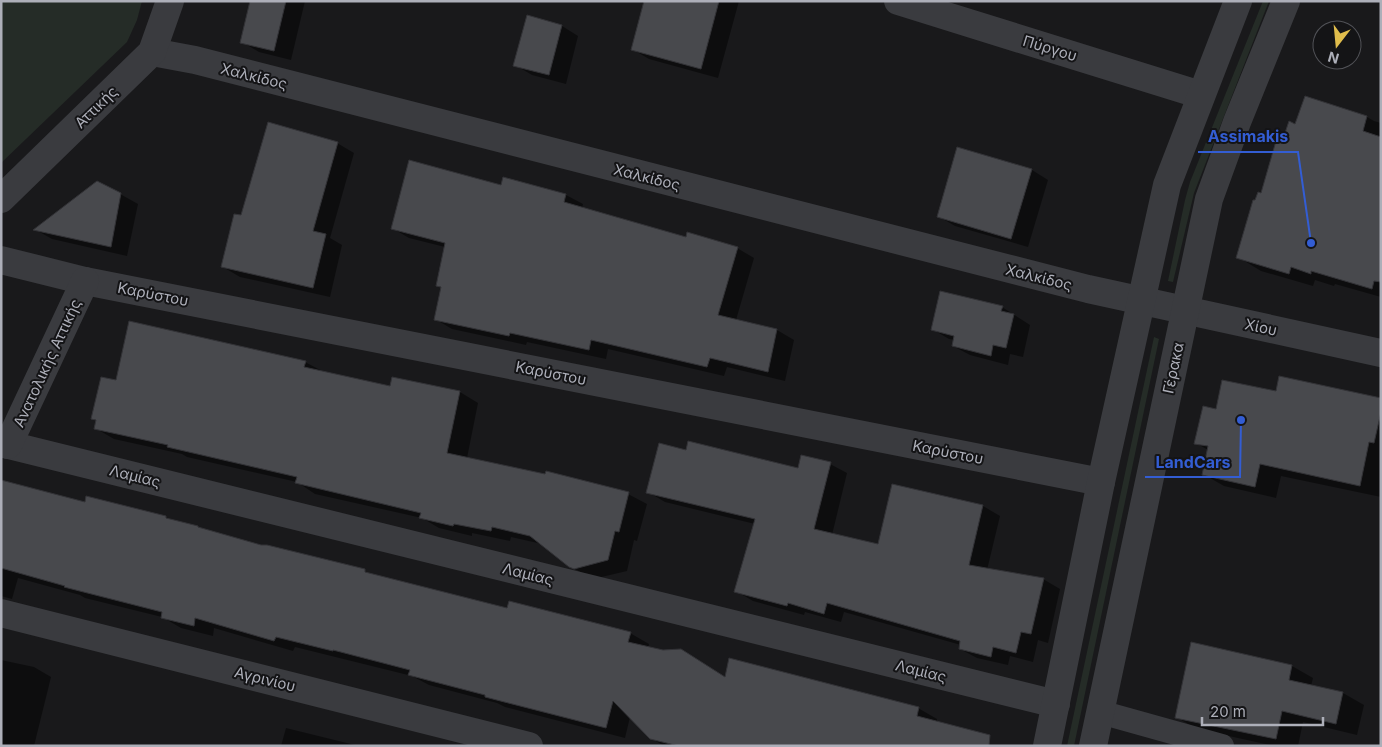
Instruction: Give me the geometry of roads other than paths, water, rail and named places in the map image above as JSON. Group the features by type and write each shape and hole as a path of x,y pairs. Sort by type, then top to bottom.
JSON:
{"street":[{"name":"Αττικής","path":"1,199 152,52 170,1"},
{"name":"Πύργου","path":"898,1 1201,96"},
{"path":"1047,746 1101,482 1168,185 1238,1"},
{"name":"Γέρακα","path":"1093,746 1209,199 1237,122 1286,1"},
{"name":"Χαλκίδος","path":"152,52 204,63 1088,289 1142,301"},
{"name":"Καρύστου","path":"1,260 86,281 1101,482"},
{"name":"Ανατολικής Αττικής","path":"5,444 86,281"},
{"name":"Χίου","path":"1142,301 1381,353"},
{"name":"Λαμίας","path":"5,444 1056,704"},
{"name":"Αγρινίου","path":"1,613 529,746"}],"lane":[{"path":"1100,712 1222,746"}],"place":[{"name":"Assimakis","path":"1311,243"},
{"name":"LandCars","path":"1241,420"}]}
